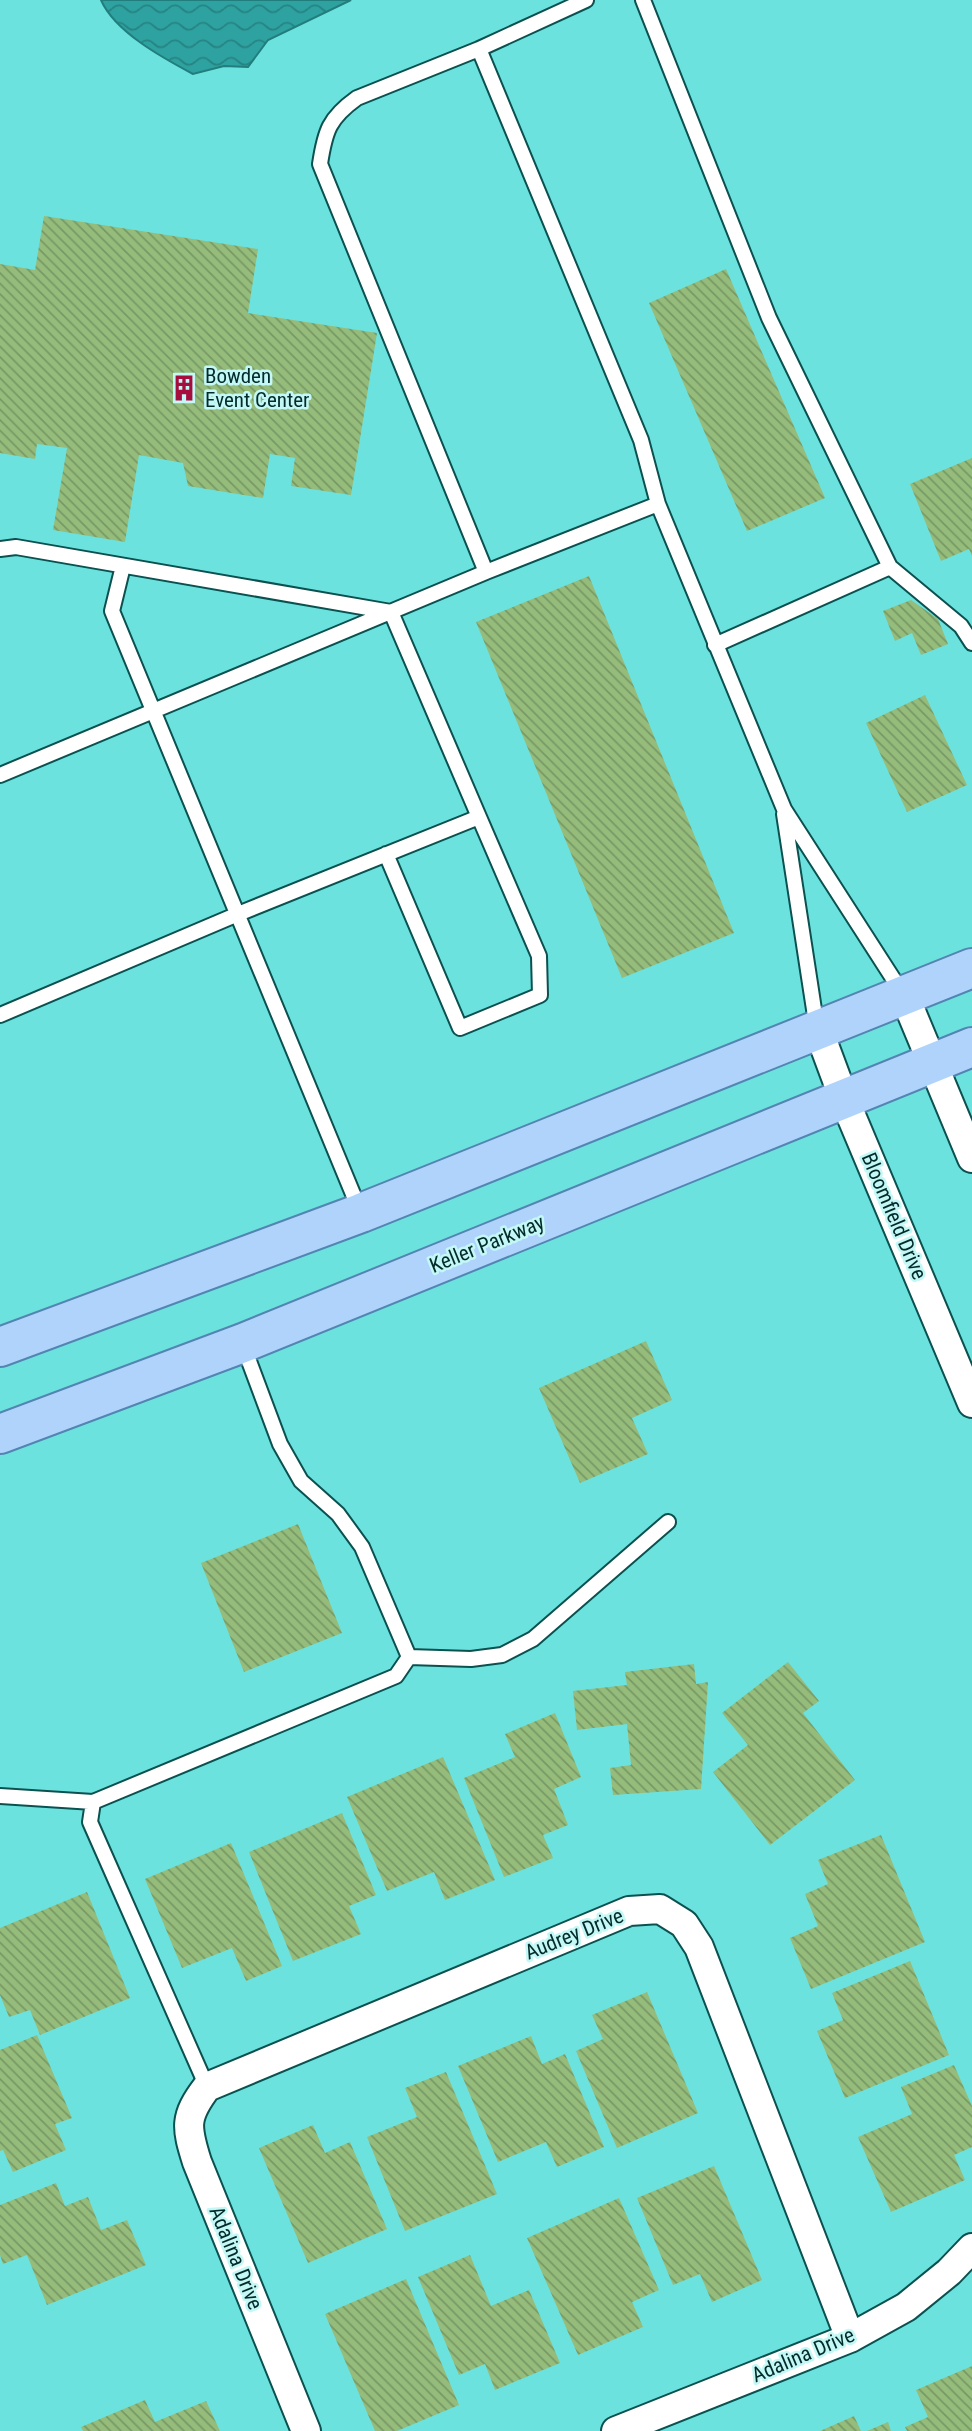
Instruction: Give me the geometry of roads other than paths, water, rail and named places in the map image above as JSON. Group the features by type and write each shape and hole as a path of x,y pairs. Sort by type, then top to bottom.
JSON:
{"main road":[{"path":"0,1347 361,1213 972,968"},
{"name":"Keller Parkway","path":"0,1434 243,1343 972,1047"}],"street":[{"path":"904,995 972,1158"},
{"name":"Bloomfield Drive","path":"817,1029 972,1403"},
{"name":"Audrey Drive","path":"207,2087 594,1925 629,1912 660,1909 684,1924 699,1947 850,2338"},
{"name":"Adalina Drive","path":"207,2087 194,2104 187,2131 197,2162 306,2431"},
{"name":"Adalina Drive","path":"616,2431 850,2338 906,2307 949,2272 972,2248"}],"lane":[{"path":"486,572 320,164 323,143 329,124 342,109 357,99 480,49 586,0"},
{"path":"643,0 769,318 890,567 961,626 972,643"},
{"path":"480,49 641,440 658,504 784,809 904,995"},
{"path":"0,775 486,572 658,504"},
{"path":"0,549 16,547 391,612"},
{"path":"123,566 112,611 361,1213"},
{"path":"715,645 890,567"},
{"path":"386,854 460,1028 540,995 539,956 391,612"},
{"path":"784,809 817,1029"},
{"path":"0,1015 238,914 479,817"},
{"path":"243,1343 279,1444 301,1481 338,1514 362,1547 409,1657"},
{"path":"409,1657 471,1658 502,1655 534,1639 668,1522"},
{"path":"0,1796 93,1802 396,1676 409,1657"},
{"path":"93,1802 90,1822 207,2087"}],"water":[{"path":"101,0 351,0 268,40 248,67 224,66 193,74 154,52 128,33 108,12"}],"place":[{"name":"Bowden Event Center","path":"184,388"}]}
